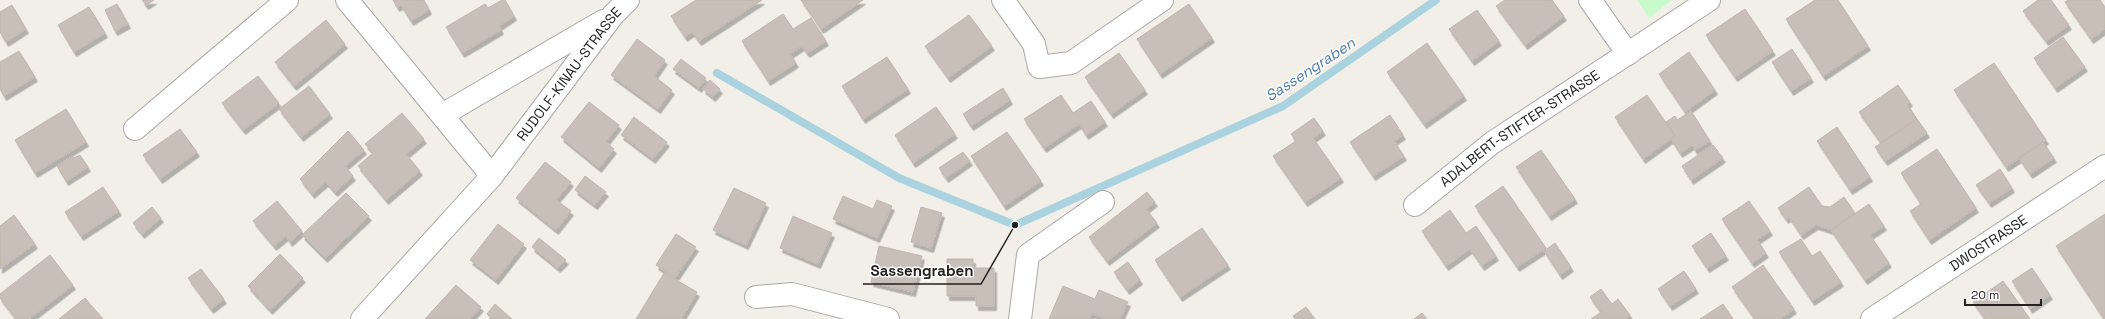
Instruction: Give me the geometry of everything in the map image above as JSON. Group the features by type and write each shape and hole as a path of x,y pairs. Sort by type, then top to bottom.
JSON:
{"street":[{"path":"135,129 287,0"},
{"path":"347,0 492,176"},
{"path":"1003,0 1034,44 1039,67 1071,63 1162,0"},
{"path":"1590,0 1628,54"},
{"name":"ADALBERT-STIFTER-STRASSE","path":"1415,205 1492,143 1709,0"},
{"name":"RUDOLF-KINAU-STRASSE","path":"442,115 621,7"},
{"name":"RUDOLF-KINAU-STRASSE","path":"362,319 492,176 621,7"},
{"name":"DWOSTRASSE","path":"1872,319 2105,166"},
{"path":"1020,319 1028,255 1103,202"},
{"path":"756,297 792,294 888,319"}],"green space":[{"path":"1637,0 1672,0 1649,18"}],"building":[{"path":"142,0 154,0 146,5"},
{"path":"393,0 424,0 429,10 411,21 401,5 397,7"},
{"path":"502,0 505,0 514,16 499,26 501,30 462,53 446,27 485,4 488,8"},
{"path":"696,0 762,0 699,41 692,32 685,37 671,16"},
{"path":"801,0 863,0 821,29"},
{"path":"1505,0 1552,0 1564,16 1525,45 1496,6"},
{"path":"1815,0 1838,0 1868,46 1823,76 1786,19"},
{"path":"2038,0 2051,0 2069,25 2046,41 2023,11"},
{"path":"2068,0 2100,0 2105,7 2105,29 2091,39 2065,2"},
{"path":"117,4 128,24 115,31 105,10"},
{"path":"1189,4 1212,38 1160,74 1137,39"},
{"path":"12,5 26,29 6,42 0,32 0,12"},
{"path":"89,7 105,33 74,52 58,25"},
{"path":"1745,9 1773,51 1735,77 1706,35"},
{"path":"1477,10 1499,41 1472,61 1449,29"},
{"path":"783,14 793,29 811,18 826,41 807,53 802,46 790,54 796,63 768,81 742,41"},
{"path":"969,15 992,46 948,78 925,46"},
{"path":"326,20 345,44 294,86 275,62"},
{"path":"2063,37 2085,67 2055,88 2034,58"},
{"path":"637,39 665,60 654,76 672,90 658,109 611,75"},
{"path":"1427,43 1464,96 1424,124 1387,72"},
{"path":"1792,49 1811,78 1791,91 1772,62"},
{"path":"19,51 35,77 4,96 0,89 0,62"},
{"path":"1689,52 1715,90 1685,112 1659,74"},
{"path":"1119,53 1145,90 1111,114 1085,77"},
{"path":"887,57 908,89 863,119 842,86"},
{"path":"681,59 706,78 699,88 673,69"},
{"path":"1994,63 2046,140 2006,167 1954,90"},
{"path":"258,76 279,103 243,130 222,103"},
{"path":"710,80 720,89 713,97 703,89"},
{"path":"1898,85 1910,102 1907,104 1917,119 1881,143 1859,112"},
{"path":"309,86 330,114 301,137 279,109"},
{"path":"1003,88 1010,100 971,126 963,114"},
{"path":"1061,95 1073,113 1091,101 1105,122 1086,135 1079,124 1044,148 1024,119"},
{"path":"1647,95 1675,136 1643,159 1615,117"},
{"path":"589,102 619,125 606,142 614,149 599,168 561,137"},
{"path":"936,107 955,134 913,163 895,135"},
{"path":"66,109 86,142 35,173 15,140"},
{"path":"1691,111 1710,141 1695,150 1692,145 1680,153 1671,139 1675,136 1666,122 1675,116 1677,120"},
{"path":"402,113 424,139 406,154 420,171 386,200 358,166 373,153 365,144"},
{"path":"1390,115 1403,135 1394,141 1404,156 1373,176 1350,142"},
{"path":"634,117 667,142 653,159 621,135"},
{"path":"1314,118 1323,131 1313,138 1341,178 1305,202 1273,156 1296,141 1291,134"},
{"path":"1917,119 1927,133 1885,161 1875,147"},
{"path":"1837,127 1870,177 1850,190 1817,141"},
{"path":"180,129 197,152 160,179 143,155"},
{"path":"348,131 364,150 345,166 353,176 335,192 326,182 312,194 300,179"},
{"path":"1007,132 1041,181 1004,206 971,156"},
{"path":"2043,142 2054,158 2030,174 2019,158"},
{"path":"1713,145 1723,158 1691,180 1682,166"},
{"path":"1937,149 1976,208 1929,240 1910,211 1921,204 1901,173"},
{"path":"1541,150 1575,199 1549,216 1516,167"},
{"path":"963,152 970,161 946,178 939,168"},
{"path":"80,155 88,167 66,181 57,166 73,156 74,158"},
{"path":"545,162 571,182 556,200 571,211 556,230 516,198"},
{"path":"2000,169 2012,188 1989,203 1976,185"},
{"path":"585,176 606,192 595,205 575,190"},
{"path":"1503,186 1546,248 1517,267 1475,206"},
{"path":"103,187 119,211 81,236 65,212"},
{"path":"1809,187 1822,206 1830,207 1844,197 1855,213 1831,230 1816,225 1801,235 1789,217 1786,219 1778,208"},
{"path":"734,188 766,203 746,245 713,230"},
{"path":"1147,192 1155,202 1146,209 1157,223 1107,261 1089,237"},
{"path":"346,193 369,216 325,258 302,235"},
{"path":"843,196 873,209 877,200 892,206 877,238 833,219"},
{"path":"277,201 302,231 290,242 286,236 274,246 253,221"},
{"path":"1749,201 1770,231 1757,240 1766,253 1752,263 1722,219"},
{"path":"1869,204 1884,226 1870,235 1889,263 1865,280 1831,230"},
{"path":"152,207 161,218 142,234 133,223"},
{"path":"921,207 942,213 931,248 911,242"},
{"path":"1450,210 1466,233 1476,226 1496,256 1482,266 1470,249 1446,266 1422,231"},
{"path":"2105,214 2105,319 2104,319 2056,246"},
{"path":"14,215 35,244 0,269 0,226"},
{"path":"793,216 832,233 818,264 780,248"},
{"path":"498,224 524,244 496,280 470,260"},
{"path":"1202,228 1228,265 1180,297 1155,260"},
{"path":"1711,233 1726,256 1707,268 1692,246"},
{"path":"676,234 696,247 675,278 656,265"},
{"path":"539,238 566,260 558,268 532,247"},
{"path":"1801,239 1812,256 1820,251 1841,282 1812,301 1779,252"},
{"path":"1555,243 1571,267 1560,275 1544,251"},
{"path":"879,246 922,256 913,292 871,282"},
{"path":"280,254 303,278 270,310 248,286"},
{"path":"50,255 73,285 29,319 16,319 0,298 0,294"},
{"path":"947,259 973,259 973,268 994,268 994,306 976,306 976,296 947,296"},
{"path":"1128,262 1140,280 1127,290 1114,272"},
{"path":"1763,265 1794,309 1780,319 1755,319 1732,287"},
{"path":"2032,268 2050,295 2030,309 2012,281"},
{"path":"201,269 224,299 211,309 188,278"},
{"path":"1684,271 1696,289 1670,306 1658,289"},
{"path":"664,273 697,292 681,319 636,319"},
{"path":"2003,281 2030,319 1985,319 1973,302"},
{"path":"456,285 481,307 470,319 425,319"},
{"path":"1063,286 1095,299 1099,290 1128,302 1120,319 1105,319 1092,313 1090,319 1049,319"},
{"path":"1601,289 1612,304 1618,299 1630,315 1625,319 1591,319 1601,312 1590,297"},
{"path":"85,298 103,319 59,319"},
{"path":"495,304 512,319 492,319 487,314"},
{"path":"1723,304 1733,319 1700,319"},
{"path":"1306,307 1315,319 1295,319 1293,316"},
{"path":"1422,313 1427,319 1414,319"}],"waterway":[{"name":"Sassengraben","path":"717,73 899,178 1015,225 1283,106 1436,0"}],"place":[{"name":"Sassengraben","path":"1015,225"}]}
